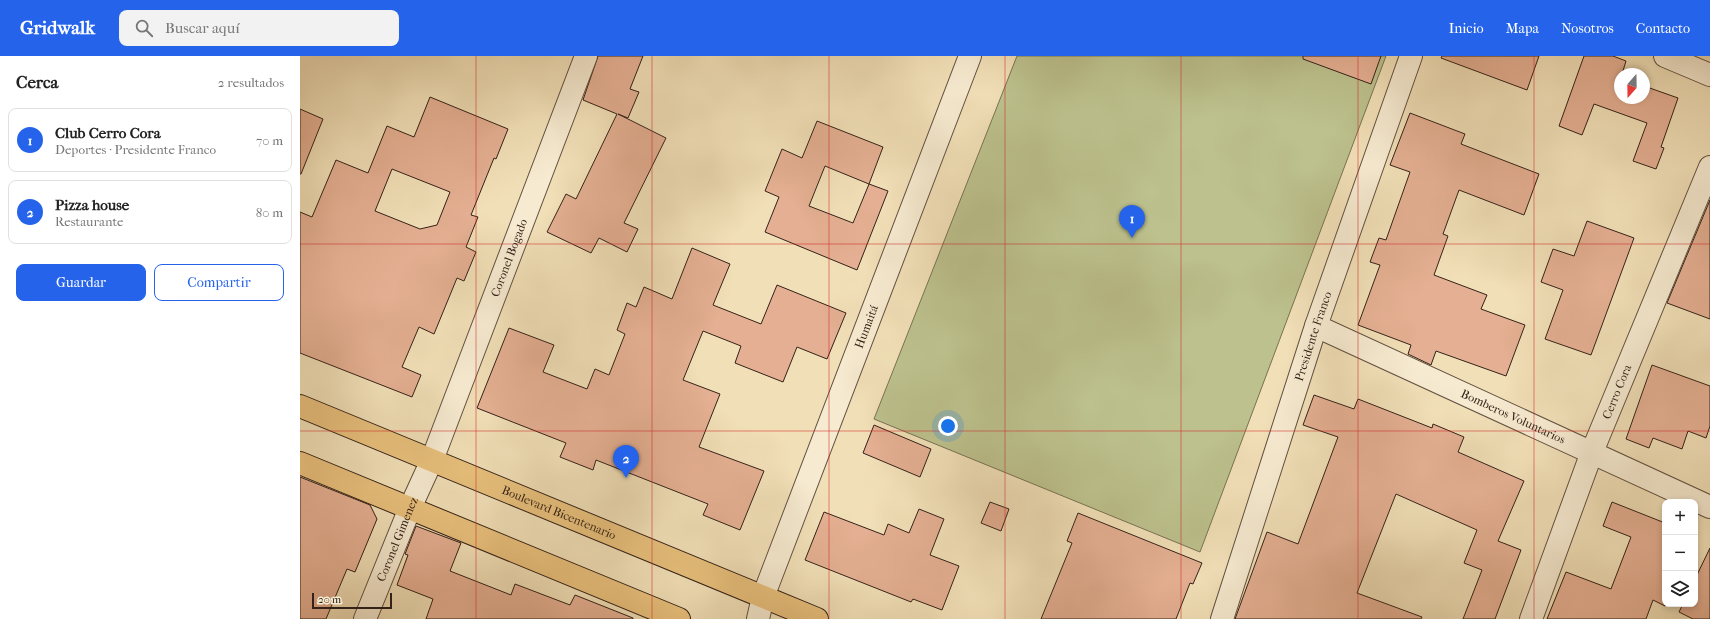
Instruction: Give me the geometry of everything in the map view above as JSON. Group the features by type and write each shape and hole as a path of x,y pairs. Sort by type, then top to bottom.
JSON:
{"main road":[{"name":"Boulevard Bicentenario","path":"300,406 817,619"},
{"path":"300,463 679,619"}],"street":[{"name":"Coronel Bogado","path":"432,460 586,56"},
{"name":"Humaitá","path":"758,619 763,597 970,56"},
{"name":"Presidente Franco","path":"1222,619 1316,326 1410,56"},
{"path":"1665,56 1710,75"},
{"name":"Cerro Cora","path":"1531,619 1592,452 1710,167"},
{"name":"Bomberos Voluntarios","path":"1316,326 1710,507"},
{"name":"Coronel Gimenez","path":"365,619 410,508 432,460"}],"green space":[{"path":"1017,56 1386,56 1200,552 874,419"}],"building":[{"path":"598,56 643,56 630,89 639,92 628,118 618,114 666,138 624,223 638,229 627,252 599,238 591,253 547,232 566,194 576,199 617,114 583,100"},
{"path":"1303,56 1381,56 1371,84 1303,59"},
{"path":"1442,56 1539,56 1527,90 1441,58"},
{"path":"1584,56 1613,56 1626,61 1624,68 1614,68 1614,104 1650,104 1650,88 1678,98 1661,147 1664,148 1656,169 1633,161 1647,123 1594,104 1582,135 1559,126"},
{"path":"430,97 508,129 496,159 494,158 471,215 478,217 466,247 476,252 464,281 457,278 434,334 419,327 402,367 421,375 412,397 300,353 300,212 312,217 336,160 368,173 387,126 414,137","holes":["392,169 450,192 437,225 420,229 375,211"]},
{"path":"300,109 323,119 301,174 300,174"},
{"path":"1410,113 1465,134 1461,144 1539,174 1524,215 1459,190 1443,234 1448,236 1434,275 1487,295 1481,309 1525,325 1506,376 1436,351 1431,365 1408,354 1411,345 1358,325 1380,265 1370,262 1379,238 1386,240 1410,172 1390,165"},
{"path":"817,121 883,147 869,184 888,191 857,270 765,232 779,197 765,191 782,149 802,158","holes":["825,166 869,184 853,223 809,206"]},
{"path":"1710,200 1710,319 1667,303"},
{"path":"1587,221 1634,238 1591,355 1545,339 1563,290 1541,282 1553,249 1574,256"},
{"path":"692,248 730,264 713,305 761,324 777,285 846,313 827,359 797,347 783,382 735,363 741,346 703,331 683,380 720,394 699,447 764,471 740,530 703,515 708,504 596,460 593,470 560,457 566,443 477,408 509,328 554,345 543,372 587,389 595,369 609,375 625,334 617,330 627,303 636,307 644,287 672,299"},
{"path":"1652,365 1710,386 1710,426 1706,438 1688,431 1682,449 1653,438 1649,448 1626,439"},
{"path":"1314,395 1354,409 1358,399 1432,428 1433,424 1464,437 1458,452 1524,481 1498,541 1521,550 1495,619 1463,619 1482,570 1464,563 1477,530 1396,494 1357,593 1422,617 1421,619 1235,619 1267,532 1298,544 1338,437 1303,425"},
{"path":"874,425 931,449 920,477 863,453"},
{"path":"300,477 370,505 377,519 355,572 347,569 326,619 300,619"},
{"path":"990,502 1009,509 1001,531 981,523"},
{"path":"1612,502 1662,522 1662,604 1653,600 1646,619 1547,619 1566,572 1611,589 1631,537 1603,526"},
{"path":"919,509 944,519 930,555 959,566 942,610 913,599 911,602 805,560 824,512 884,535 888,524 909,533"},
{"path":"1078,513 1202,563 1193,584 1190,583 1176,619 1041,619 1072,543 1067,541"},
{"path":"416,526 461,543 450,571 511,595 515,584 570,605 575,595 633,619 426,619 433,599 397,585 408,555 405,554"},
{"path":"1710,548 1710,619 1693,619 1679,612 1682,607 1698,607 1698,573"}],"place":[{"name":"Club Cerro Cora","path":"1132,238"},
{"name":"Pizza house","path":"626,478"}]}
